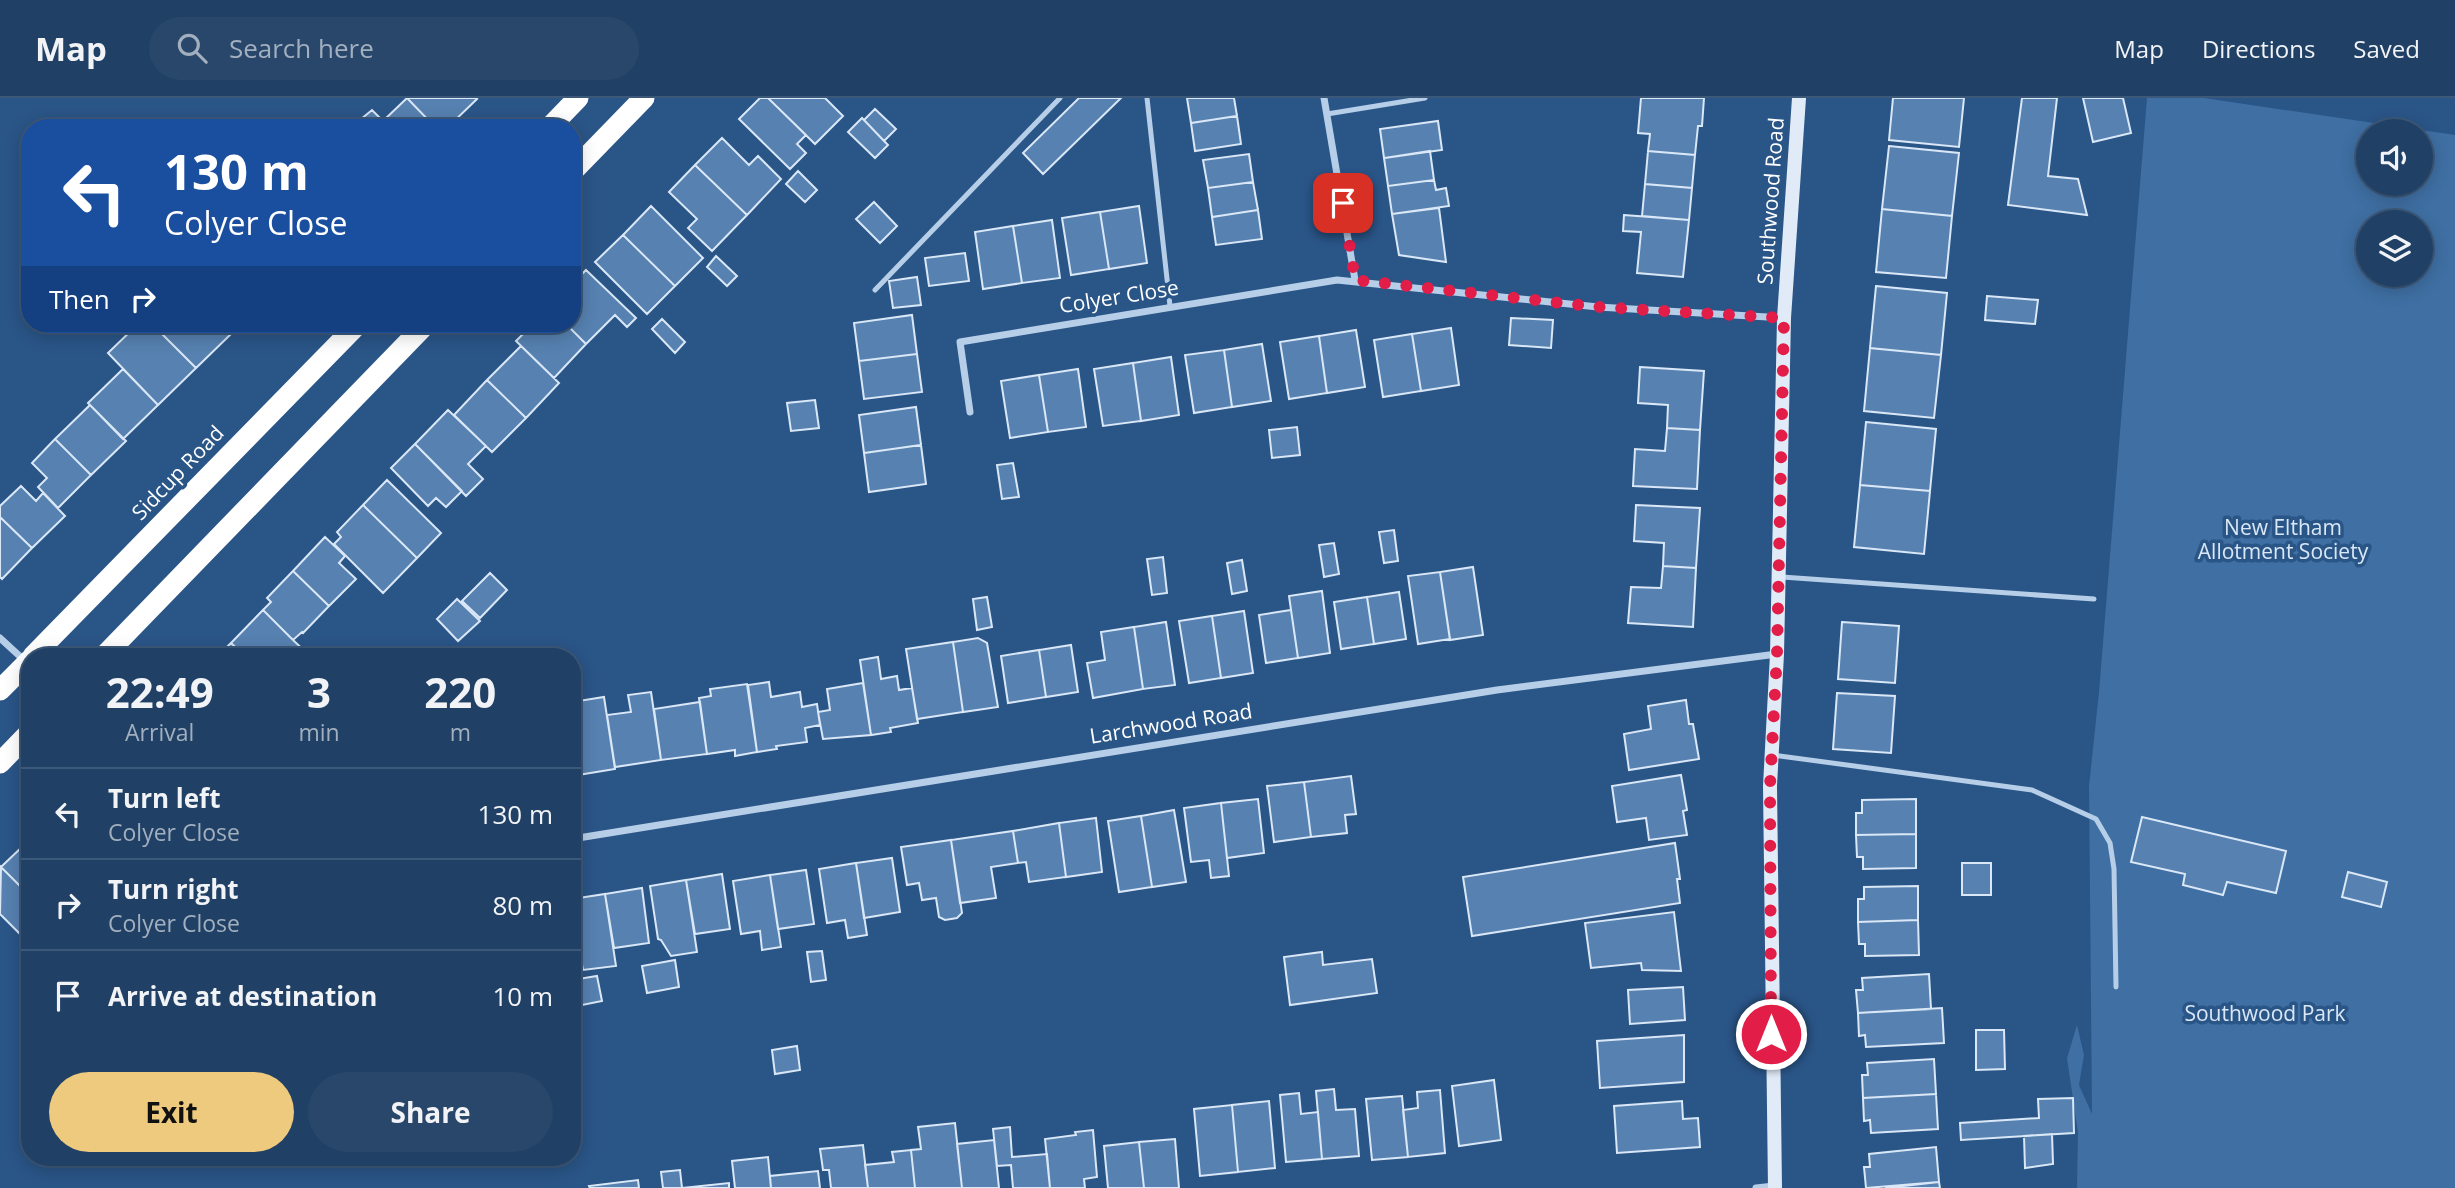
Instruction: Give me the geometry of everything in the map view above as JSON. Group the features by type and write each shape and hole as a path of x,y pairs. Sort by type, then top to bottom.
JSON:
{"highway":[{"path":"558,119 578,98"},
{"path":"581,163 644,98"},
{"name":"Sidcup Road","path":"42,648 349,333"},
{"path":"112,648 417,333"},
{"name":"Sidcup Road","path":"0,690 21,669"},
{"path":"0,763 21,741"}],"street":[{"path":"1324,98 1355,280"},
{"name":"Southwood Road","path":"1774,1187 1770,799 1777,654 1784,318 1799,98"},
{"name":"Colyer Close","path":"970,412 960,342 1334,280 1355,280 1598,307 1784,318"},
{"path":"0,638 21,653"},
{"name":"Larchwood Road","path":"581,838 1485,692 1777,654"},
{"path":"1756,1188 1774,1187"}],"lane":[{"path":"875,290 1060,98"},
{"path":"1147,98 1170,306"},
{"path":"1326,114 1425,98"},
{"path":"1779,577 2094,599"},
{"path":"1773,755 2032,790 2096,820 2110,843 2114,869 2116,987"}],"green space":[{"path":"2147,98 2204,98 2356,120 2356,196 2433,196 2433,132 2455,135 2455,1188 2077,1188 2078,1133 2067,1058 2077,1025 2084,1055 2079,1085 2092,1114 2089,786"}],"building":[{"path":"407,98 427,119 385,119"},
{"path":"407,98 477,99 456,119 427,119"},
{"path":"760,98 768,98 806,135 797,144 806,153 790,169 739,119"},
{"path":"768,98 825,98 843,116 815,144"},
{"path":"1079,98 1121,98 1043,174 1023,153"},
{"path":"1187,98 1234,98 1237,116 1191,123"},
{"path":"1641,98 1704,98 1702,126 1698,126 1695,155 1648,151 1650,134 1638,133"},
{"path":"1893,98 1964,98 1959,147 1889,140"},
{"path":"2022,98 2057,98 2048,176 2078,179 2087,215 2008,205"},
{"path":"2083,98 2123,98 2131,133 2093,142"},
{"path":"875,109 896,129 884,141 864,120"},
{"path":"372,110 381,119 361,119"},
{"path":"1237,116 1241,144 1195,151 1191,123"},
{"path":"862,118 888,145 875,158 848,132"},
{"path":"1438,121 1442,150 1384,158 1380,129"},
{"path":"722,138 749,165 758,156 781,179 747,215 695,165"},
{"path":"1889,146 1959,153 1952,216 1882,209"},
{"path":"1430,151 1434,180 1388,186 1384,158"},
{"path":"1648,151 1695,155 1692,188 1645,184"},
{"path":"1249,154 1253,182 1208,188 1203,160"},
{"path":"695,165 747,215 712,251 688,228 697,219 669,192"},
{"path":"798,171 817,190 805,202 786,184"},
{"path":"1434,180 1436,190 1446,188 1449,206 1392,214 1388,186"},
{"path":"1253,182 1258,210 1212,217 1208,188"},
{"path":"1645,184 1692,188 1689,220 1642,216"},
{"path":"874,202 897,226 880,243 856,219"},
{"path":"651,206 703,258 675,286 623,235"},
{"path":"1139,206 1147,263 1109,269 1100,212"},
{"path":"1439,208 1446,262 1399,255 1392,214"},
{"path":"1882,209 1952,216 1946,278 1876,272"},
{"path":"1258,210 1262,239 1216,245 1212,217"},
{"path":"1100,212 1109,269 1071,275 1062,218"},
{"path":"1624,215 1689,220 1683,277 1637,273 1641,232 1623,231"},
{"path":"1052,220 1060,278 1022,283 1013,226"},
{"path":"1013,226 1022,283 983,289 975,232"},
{"path":"623,235 675,286 647,314 595,262"},
{"path":"965,253 969,281 929,286 925,258"},
{"path":"716,256 737,276 727,286 707,267"},
{"path":"586,270 636,318 627,327 615,315 586,344 575,333 581,333 581,275"},
{"path":"917,277 921,305 893,308 889,281"},
{"path":"1876,286 1947,293 1941,355 1870,348"},
{"path":"1987,296 2038,300 2035,324 1985,320"},
{"path":"912,315 917,354 859,361 854,323"},
{"path":"1511,318 1553,320 1551,348 1509,345"},
{"path":"662,319 685,342 675,353 652,329"},
{"path":"1451,328 1459,385 1421,391 1412,334"},
{"path":"1356,330 1365,387 1327,393 1319,336"},
{"path":"129,333 161,333 196,368 158,405 108,353"},
{"path":"161,333 228,333 230,335 196,368"},
{"path":"524,333 575,333 586,344 554,378 516,341"},
{"path":"1412,334 1421,391 1383,397 1374,340"},
{"path":"1319,336 1327,393 1289,399 1280,342"},
{"path":"1262,344 1271,401 1232,407 1224,350"},
{"path":"521,346 559,383 526,418 487,380"},
{"path":"1870,348 1941,355 1934,418 1864,411"},
{"path":"1224,350 1232,407 1194,413 1185,355"},
{"path":"917,354 922,392 864,399 859,361"},
{"path":"1171,357 1179,415 1141,421 1133,363"},
{"path":"1133,363 1141,421 1103,426 1094,369"},
{"path":"1640,367 1704,371 1700,430 1667,428 1668,405 1638,403"},
{"path":"123,369 158,405 123,439 88,403"},
{"path":"1078,369 1086,427 1048,432 1039,375"},
{"path":"1039,375 1048,432 1010,438 1001,381"},
{"path":"487,380 526,418 492,452 454,415"},
{"path":"815,400 819,428 791,431 787,403"},
{"path":"90,405 126,441 91,475 55,439"},
{"path":"916,407 921,445 864,453 859,415"},
{"path":"448,410 486,446 468,464 483,479 466,496 415,444"},
{"path":"1866,422 1936,429 1930,491 1860,485"},
{"path":"1297,427 1300,455 1272,458 1269,430"},
{"path":"1667,428 1700,430 1697,489 1633,486 1635,449 1665,451"},
{"path":"55,439 91,475 58,508 38,487 47,478 32,463"},
{"path":"415,444 462,491 446,507 436,498 428,506 391,468"},
{"path":"921,445 926,484 869,492 864,453"},
{"path":"1013,463 1019,497 1002,499 997,465"},
{"path":"387,480 441,533 417,558 363,505"},
{"path":"1860,485 1930,491 1924,554 1854,547"},
{"path":"21,486 36,501 43,493 65,516 32,548 0,517 0,506"},
{"path":"363,505 417,558 383,593 334,544 341,537 337,532"},
{"path":"1636,505 1700,508 1696,568 1663,566 1664,543 1634,541"},
{"path":"0,517 32,548 2,579 0,577"},
{"path":"1394,530 1398,561 1384,563 1379,532"},
{"path":"325,537 345,556 339,563 356,579 329,606 293,571"},
{"path":"1334,543 1339,574 1324,577 1319,545"},
{"path":"1163,557 1167,593 1152,595 1147,559"},
{"path":"1242,560 1247,591 1232,594 1227,563"},
{"path":"1663,566 1696,568 1693,627 1628,623 1631,587 1661,588"},
{"path":"1473,567 1483,635 1450,640 1440,572"},
{"path":"293,571 329,606 293,640 263,610 271,602 267,598"},
{"path":"1440,572 1450,639 1418,644 1408,576"},
{"path":"490,573 507,590 480,618 462,601"},
{"path":"1322,591 1330,653 1298,658 1289,596"},
{"path":"1399,592 1406,639 1374,644 1367,597"},
{"path":"987,597 992,627 977,630 973,599"},
{"path":"1367,597 1374,644 1341,649 1334,602"},
{"path":"457,599 480,621 458,641 437,619"},
{"path":"263,610 302,648 236,648 231,643"},
{"path":"1291,610 1298,658 1266,663 1259,615"},
{"path":"1244,611 1253,673 1221,678 1212,616"},
{"path":"1212,616 1221,678 1189,683 1179,621"},
{"path":"1166,622 1175,685 1143,689 1134,627"},
{"path":"1842,622 1899,626 1895,683 1838,679"},
{"path":"1134,627 1143,689 1093,698 1087,663 1105,660 1101,632"},
{"path":"978,638 987,643 998,707 963,712 953,642"},
{"path":"953,642 963,712 917,719 906,649"},
{"path":"1071,645 1078,692 1046,697 1039,650"},
{"path":"1039,650 1046,697 1008,703 1001,656"},
{"path":"878,657 881,679 897,676 899,690 912,688 918,723 871,735 860,660"},
{"path":"769,682 771,697 800,692 802,707 817,704 820,725 805,728 807,742 776,746 777,749 757,752 748,685"},
{"path":"863,683 871,735 823,739 818,712 830,710 827,689"},
{"path":"747,684 757,752 735,756 735,750 707,754 699,698 711,696 710,689"},
{"path":"651,692 661,760 615,767 607,715 631,712 628,695"},
{"path":"1837,693 1895,696 1891,753 1833,749"},
{"path":"604,697 615,769 581,775 581,701"},
{"path":"1686,700 1689,724 1693,724 1699,759 1629,770 1624,734 1651,729 1648,706"},
{"path":"700,702 707,754 661,760 654,709"},
{"path":"1681,775 1687,810 1683,811 1687,835 1649,840 1646,818 1617,822 1612,786"},
{"path":"1351,776 1356,814 1345,815 1347,833 1311,837 1304,782"},
{"path":"1304,782 1311,837 1274,842 1267,786"},
{"path":"1258,799 1264,853 1227,858 1221,803"},
{"path":"1916,799 1916,834 1856,835 1856,813 1862,813 1862,800"},
{"path":"1221,803 1229,876 1211,878 1209,860 1191,862 1184,808"},
{"path":"1174,810 1186,882 1152,887 1141,816"},
{"path":"1141,816 1152,887 1119,892 1108,821"},
{"path":"2142,817 2286,851 2276,893 2227,882 2223,895 2183,885 2185,874 2131,862"},
{"path":"1096,818 1102,872 1066,877 1059,823"},
{"path":"1059,823 1066,877 1029,882 1026,862 1018,863 1013,831"},
{"path":"1013,831 1018,863 991,867 996,898 960,903 951,840"},
{"path":"1916,834 1916,868 1863,869 1863,857 1857,857 1856,835"},
{"path":"951,840 962,913 957,918 945,920 939,917 936,898 922,900 919,883 907,885 901,847"},
{"path":"1675,843 1680,903 1472,936 1463,877"},
{"path":"21,848 21,887 1,867"},
{"path":"892,858 900,912 864,918 856,863"},
{"path":"856,863 867,935 848,938 845,920 827,923 819,869"},
{"path":"1962,863 1991,863 1991,895 1962,895"},
{"path":"1,867 21,887 21,935 0,914"},
{"path":"806,870 814,924 778,929 770,875"},
{"path":"2348,872 2387,882 2381,907 2342,897"},
{"path":"722,874 730,929 695,934 686,880"},
{"path":"770,875 781,947 762,950 760,931 741,934 733,881"},
{"path":"686,880 697,952 671,956 658,939 650,886"},
{"path":"1918,886 1918,920 1858,922 1858,899 1864,899 1864,887"},
{"path":"642,888 649,943 614,948 605,894"},
{"path":"605,894 616,966 583,970 581,898"},
{"path":"1674,912 1681,971 1642,970 1641,963 1591,968 1585,923"},
{"path":"1918,920 1919,955 1865,956 1865,944 1859,944 1858,922"},
{"path":"822,951 826,980 811,982 807,952"},
{"path":"1322,952 1323,965 1372,959 1377,993 1290,1005 1284,957"},
{"path":"675,960 679,987 647,993 642,966"},
{"path":"1929,974 1931,1009 1858,1013 1856,990 1863,990 1862,978"},
{"path":"597,976 602,1001 581,1005 581,979"},
{"path":"1683,987 1685,1020 1630,1024 1628,990"},
{"path":"1942,1008 1944,1043 1866,1047 1865,1035 1859,1036 1858,1013"},
{"path":"1976,1030 2004,1030 2005,1069 1976,1070"},
{"path":"1684,1035 1684,1082 1600,1088 1597,1041"},
{"path":"797,1046 800,1070 775,1074 772,1050"},
{"path":"1934,1059 1936,1094 1863,1098 1862,1075 1868,1075 1867,1063"},
{"path":"1494,1080 1501,1140 1459,1146 1452,1086"},
{"path":"1334,1089 1336,1110 1355,1109 1359,1156 1322,1159 1316,1091"},
{"path":"1440,1090 1445,1153 1408,1157 1403,1110 1418,1108 1417,1092"},
{"path":"1299,1093 1301,1114 1318,1112 1322,1159 1286,1162 1280,1095"},
{"path":"1936,1094 1938,1129 1871,1133 1870,1120 1864,1121 1863,1098"},
{"path":"1402,1096 1408,1157 1372,1160 1366,1099"},
{"path":"2073,1098 2074,1133 1961,1140 1960,1123 2039,1118 2038,1099"},
{"path":"1269,1101 1275,1168 1238,1172 1232,1105"},
{"path":"1682,1101 1683,1119 1698,1118 1700,1147 1617,1153 1614,1106"},
{"path":"1232,1105 1238,1172 1200,1176 1194,1109"},
{"path":"955,1123 962,1188 915,1188 911,1150 921,1149 918,1127"},
{"path":"1010,1127 1012,1157 1047,1154 1050,1188 1013,1188 1011,1165 997,1166 993,1129"},
{"path":"1093,1130 1097,1177 1084,1179 1085,1188 1050,1188 1045,1139"},
{"path":"2052,1134 2053,1164 2025,1168 2024,1136"},
{"path":"1175,1139 1179,1188 1144,1188 1139,1142"},
{"path":"994,1140 999,1188 962,1188 957,1144"},
{"path":"1139,1142 1144,1188 1108,1188 1104,1146"},
{"path":"863,1145 868,1188 831,1188 829,1170 823,1170 820,1149"},
{"path":"1936,1147 1939,1182 1866,1188 1864,1167 1870,1167 1869,1154"},
{"path":"911,1150 915,1188 868,1188 865,1165 894,1162 892,1152"},
{"path":"768,1157 771,1188 735,1188 732,1161"},
{"path":"680,1170 682,1188 663,1188 661,1172"},
{"path":"818,1171 820,1188 771,1188 770,1176"},
{"path":"638,1180 639,1188 589,1186"},
{"path":"1939,1182 1940,1188 1885,1188"},
{"path":"729,1183 729,1188 682,1188"}],"route":[{"path":"1343,203 1355,280 1528,301 1707,315 1784,318 1777,654 1770,786 1771,1034"}],"park label":[{"name":"New Eltham Allotment Society","path":"2283,540"},
{"name":"Southwood Park","path":"2265,1014"}]}
